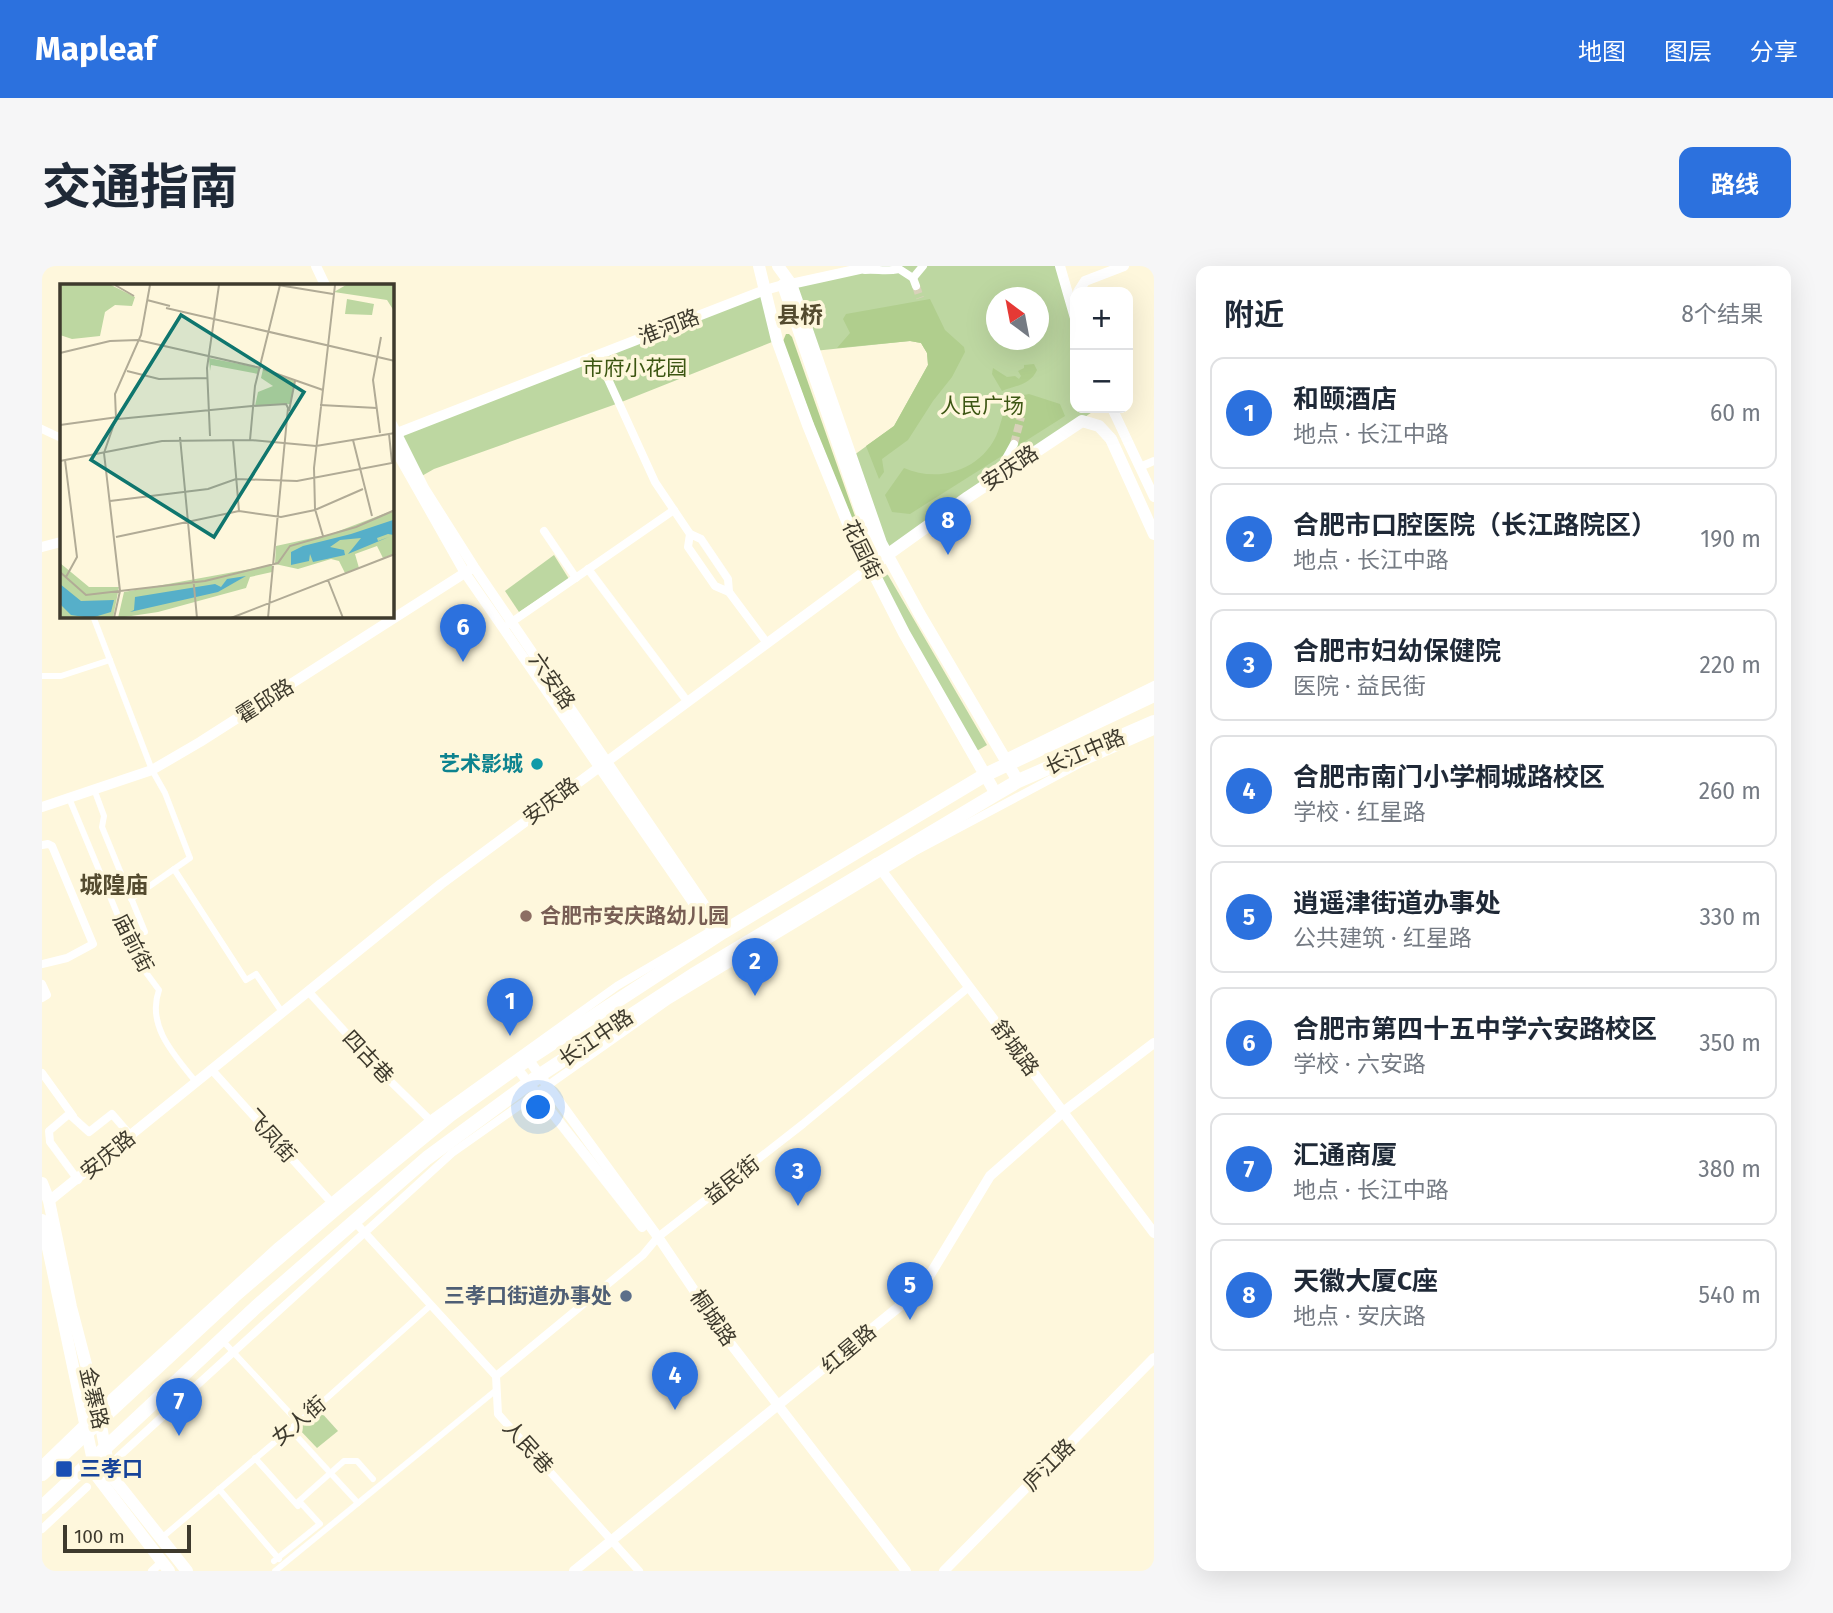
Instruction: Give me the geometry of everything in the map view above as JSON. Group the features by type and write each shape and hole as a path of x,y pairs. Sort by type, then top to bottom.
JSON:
{"highway":[{"name":"长江中路","path":"42,1474 92,1420 233,1296 450,1115 522,1063 717,931 983,773 1154,695"},
{"name":"长江中路","path":"42,1507 222,1340 427,1158 539,1084 693,975 880,867 1018,781 1154,722"}],"main road":[{"name":"花园街","path":"759,266 777,340 808,425 869,568 996,794"},
{"name":"花园街","path":"778,266 886,554 1018,781"},
{"name":"安庆路","path":"869,568 979,489 1082,421 1099,426 1111,439 1154,534"},
{"name":"金寨路","path":"42,1185 71,1307 92,1420 93,1459 99,1480 161,1568"},
{"name":"金寨路","path":"42,1220 92,1420 104,1448 105,1470 187,1571"}],"street":[{"path":"316,266 325,284"},
{"path":"323,266 332,284"},
{"name":"淮河路","path":"394,434 765,290 873,266"},
{"path":"845,271 874,270 882,273 899,269 915,282 923,266"},
{"path":"1060,266 1070,297"},
{"path":"1081,287 1085,281 1124,266"},
{"path":"597,355 655,482 690,534 701,539 728,579 729,592"},
{"path":"1114,413 1154,497"},
{"path":"42,429 60,438"},
{"name":"六安路","path":"394,436 470,570 717,931"},
{"path":"979,489 1004,462 1014,444"},
{"path":"1140,467 1154,461"},
{"path":"507,625 674,510"},
{"path":"544,531 576,578"},
{"path":"690,534 688,547 715,586 729,592 767,643"},
{"path":"42,547 60,543"},
{"name":"安庆路","path":"46,1205 441,884 869,568"},
{"path":"588,569 687,701"},
{"name":"霍邱路","path":"42,807 152,769 200,742 470,570"},
{"path":"94,618 152,769 165,793 190,858 131,899"},
{"path":"42,676 61,676 110,660"},
{"path":"1007,761 1154,685"},
{"path":"880,867 1083,762 1154,731"},
{"path":"94,789 104,818 102,827 145,932"},
{"name":"庙前街","path":"69,798 136,959 159,990 156,1017 162,1035 196,1082"},
{"path":"42,845 52,846 93,944 67,958 42,964"},
{"name":"舒城路","path":"880,867 1154,1233"},
{"path":"174,869 247,980 256,974 282,1012"},
{"path":"42,1464 278,1246 430,1120 617,986 717,931"},
{"path":"42,984 47,995 42,998"},
{"name":"益民街","path":"496,1377 643,1255 656,1240 969,987"},
{"name":"四古巷","path":"308,991 384,1075 430,1120"},
{"name":"红星路","path":"574,1571 922,1288 990,1176 1063,1112 1154,1043"},
{"name":"桐城路","path":"522,1063 656,1240 899,1571"},
{"name":"飞凤街","path":"211,1069 331,1202"},
{"path":"42,1073 73,1116 89,1132 113,1114 131,1136"},
{"path":"105,1470 452,1153 539,1084"},
{"path":"73,1116 69,1114 57,1123 48,1136 78,1180"},
{"path":"354,1221 496,1377"},
{"name":"女人街","path":"165,1535 431,1305"},
{"path":"222,1340 298,1422"},
{"name":"庐江路","path":"944,1571 1154,1358"},
{"name":"人民巷","path":"496,1377 498,1414 639,1571"},
{"path":"275,1571 495,1391"},
{"name":"桐城路","path":"776,1407 906,1571"},
{"path":"290,1429 347,1486 358,1503"},
{"path":"255,1458 322,1533"},
{"path":"274,1561 320,1524 299,1500 344,1461 357,1461 373,1479"},
{"path":"42,1529 87,1487"},
{"path":"219,1489 284,1564"}],"green space":[{"name":"人民广场","path":"873,266 1060,266 1070,301 1070,413 1091,413 886,554 850,458 894,426 928,365 927,353 921,343 910,341 814,351 791,284"},
{"name":"市府小花园","path":"765,290 777,340 619,403 434,469 420,477 397,433"},
{"path":"930,299 945,330 964,347 965,352 952,377 908,440 882,459 884,472 879,479 866,446 894,426 928,365 927,353 921,343 910,341 837,348 850,333 843,319 846,314"},
{"path":"786,334 792,337 862,536 857,543 783,341"},
{"path":"1034,364 1037,370 1031,379 1002,391 992,374 993,368 1007,377 1015,376 1019,379 1021,376 1018,371 1024,368 1024,365"},
{"path":"1029,394 1060,404 1065,416 910,514 892,512 885,495 904,468 919,473 948,473 975,462 994,440 1003,415 1003,399"},
{"path":"554,555 569,579 519,612 505,591"},
{"path":"883,572 888,575 987,745 975,752 878,580"},
{"path":"320,1411 338,1431 317,1448 298,1428"}],"tunnel":[{"path":"916,286 920,298"},
{"path":"1014,444 1021,417"}],"place":[{"name":"天徽大厦C座","path":"948,555"},
{"name":"合肥市第四十五中学六安路校区","path":"463,662"},
{"name":"艺术影城","path":"537,764"},
{"name":"合肥市安庆路幼儿园","path":"526,916"},
{"name":"合肥市口腔医院（长江路院区）","path":"755,996"},
{"name":"和颐酒店","path":"510,1036"},
{"name":"合肥市妇幼保健院","path":"798,1206"},
{"name":"三孝口街道办事处","path":"626,1296"},
{"name":"逍遥津街道办事处","path":"910,1320"},
{"name":"合肥市南门小学桐城路校区","path":"675,1410"},
{"name":"汇通商厦","path":"179,1436"},
{"name":"三孝口","path":"64,1469"}],"district":[{"name":"县桥","path":"800,315"},
{"name":"城隍庙","path":"114,885"}]}
